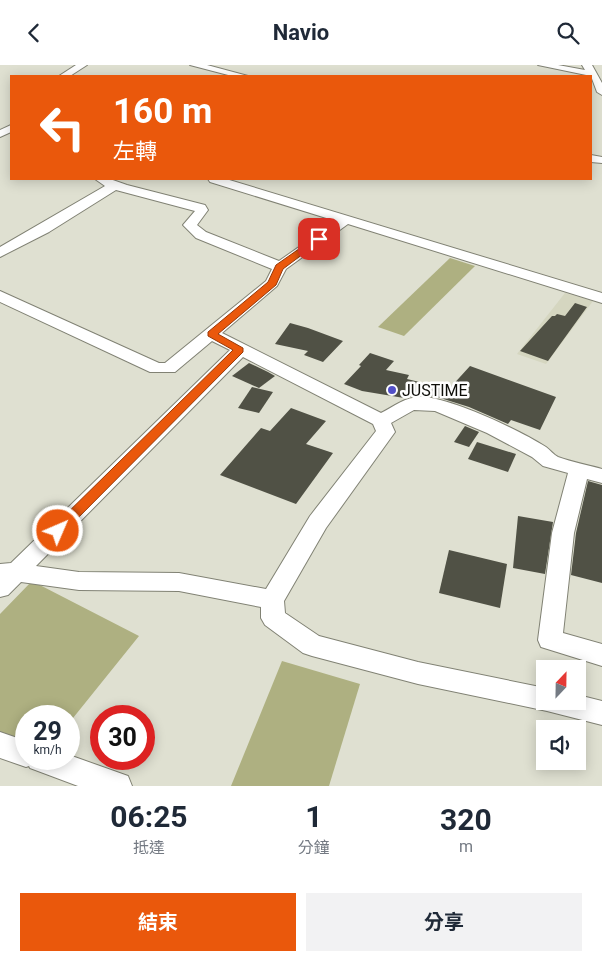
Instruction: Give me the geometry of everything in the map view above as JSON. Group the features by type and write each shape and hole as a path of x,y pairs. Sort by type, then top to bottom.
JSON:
{"street":[{"path":"66,75 82,65"},
{"path":"195,65 239,75"},
{"path":"543,65 593,74"},
{"path":"587,65 602,92"},
{"path":"103,180 113,186 154,194 200,208 202,209 200,214 190,225 201,235 280,267"},
{"path":"217,180 602,298"},
{"path":"0,253 44,229 113,186"},
{"path":"0,296 156,368 169,368 272,283 280,267 346,220"},
{"path":"211,334 380,420 386,431 318,522 272,600 273,618 312,645 418,673 536,698"},
{"path":"5,577 240,350"},
{"path":"380,420 393,416 410,404 429,402 453,410 540,453 550,461 602,476"},
{"path":"579,469 563,533 550,640 602,655"},
{"path":"5,577 79,581 179,582 272,600"},
{"path":"586,709 602,713"},
{"path":"0,745 15,750"},
{"path":"72,770 118,786"}],"shaded area":[{"path":"565,293 593,301 546,364 517,354"}],"green space":[{"path":"450,258 475,266 404,336 378,327"},
{"path":"32,581 139,636 80,709 80,705 15,705 15,747 0,742 0,614"},
{"path":"282,661 360,684 329,786 231,786"}],"building":[{"path":"575,303 587,307 548,361 520,351 552,316 557,314 565,316"},
{"path":"290,323 343,341 323,362 304,355 308,351 275,344"},
{"path":"370,353 394,361 386,370 409,375 407,379 449,389 470,366 556,397 540,430 511,420 508,424 469,407 437,397 417,395 404,398 362,391 344,384"},
{"path":"249,363 275,376 259,388 232,376"},
{"path":"252,387 273,392 259,413 238,408"},
{"path":"291,408 326,421 306,444 333,453 296,504 220,475 261,428 270,431"},
{"path":"465,426 479,432 469,447 454,442"},
{"path":"477,442 516,454 508,472 468,459"},
{"path":"588,481 602,485 602,583 571,575 576,533"},
{"path":"518,516 553,522 545,574 513,568"},
{"path":"449,550 507,564 500,608 439,593"}],"place":[{"name":"JUSTIME","path":"392,390"}],"route":[{"path":"58,531 240,350 211,334 272,283 280,267 319,239"}]}
